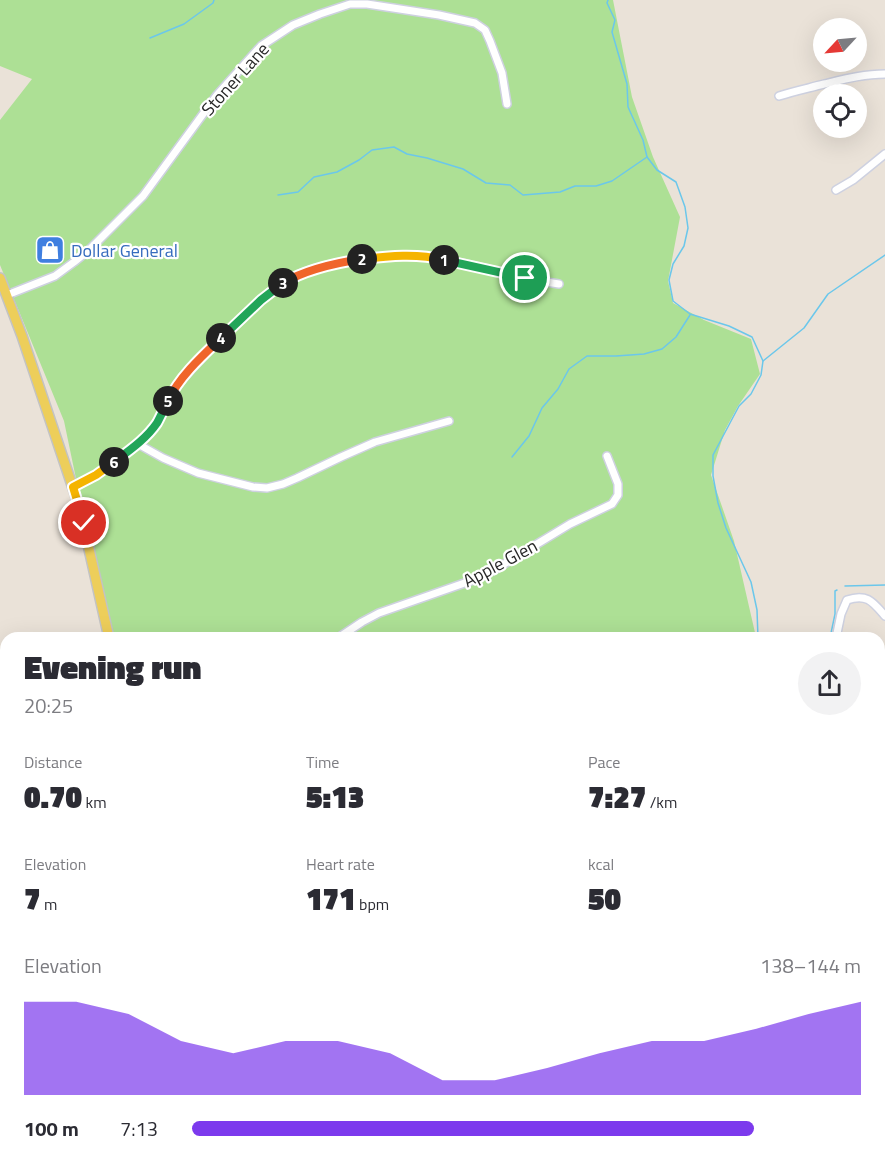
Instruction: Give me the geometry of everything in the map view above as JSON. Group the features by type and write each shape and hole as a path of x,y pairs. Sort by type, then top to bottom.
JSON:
{"main road":[{"path":"0,278 22,336 84,523 108,632"}],"street":[{"name":"Stoner Lane","path":"7,295 47,280 89,250 143,196 217,95 261,46 293,25 320,14 350,4 367,4 475,23 485,30 490,41 502,73 507,104"},
{"path":"778,96 856,76 885,74"},
{"path":"836,190 853,180 885,154"},
{"path":"73,487 96,475 138,444 157,423 172,392 205,354 276,288 292,277 334,264 405,255 429,256 494,272 559,284"},
{"path":"138,444 198,473 253,487 267,488 284,484 375,442 449,421"},
{"name":"Apple Glen","path":"347,632 379,613 476,579 570,524 612,504 618,495 618,484 607,456"},
{"path":"837,632 847,600 855,597 865,597 874,603 885,616"}],"green space":[{"path":"0,0 613,0 632,97 653,157 680,217 668,281 673,303 704,320 751,339 760,374 725,430 711,475 734,541 755,632 108,632 64,421 0,265 0,120 32,79 0,66"}],"waterway":[{"path":"150,38 184,24 214,0"},
{"path":"608,0 607,3 615,20 612,32 627,84 628,107 643,140 647,157 657,170 676,182 685,207 688,228 684,246 673,264 669,280 673,301 690,314 729,326 752,337 763,361 761,375 751,394 739,406 713,455 713,476 718,503 726,528 751,582 757,610 758,632"},
{"path":"278,195 298,192 314,177 337,172 372,150 394,147 407,154 463,169 486,183 510,185 523,195 560,192 575,186 596,186 612,181 647,157"},
{"path":"763,361 804,328 828,294 885,255"},
{"path":"512,457 529,436 542,408 558,389 569,369 587,356 644,354 662,349 676,337 690,315"},
{"path":"845,586 885,585"},
{"path":"831,632 835,614 835,591 837,590"}],"place":[{"name":"Dollar General","path":"50,250"}],"route":[{"path":"84,523 73,487 96,475 138,444 157,423 172,392 193,366 261,300 292,277 334,264 405,255 429,256 525,278"}]}
